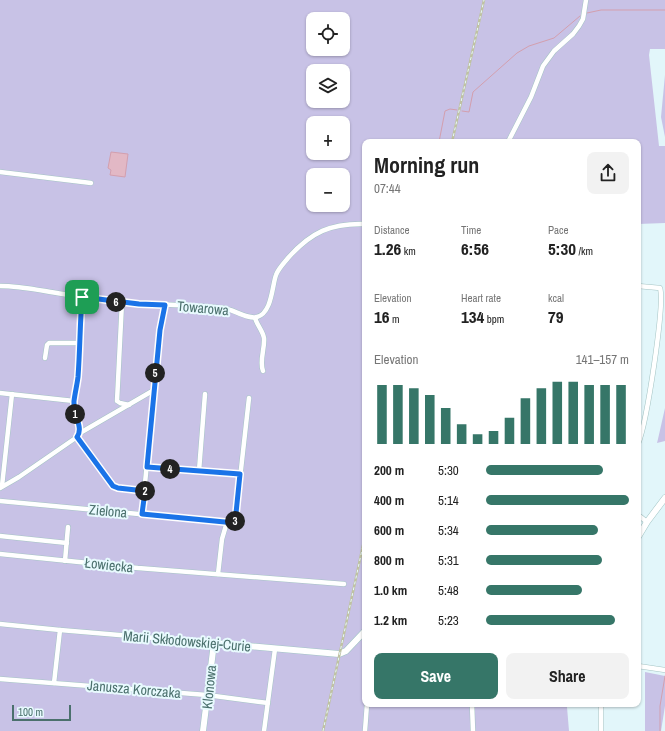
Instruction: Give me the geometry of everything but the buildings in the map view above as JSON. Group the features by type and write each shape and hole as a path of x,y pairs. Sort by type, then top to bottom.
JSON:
{"street":[{"path":"510,139 531,97 543,66 554,51 573,34 583,19 586,0"},
{"path":"0,172 91,183"},
{"path":"263,371 264,337 255,318 261,316 265,312 273,293 277,272 300,246 316,233 344,224 362,224"},
{"name":"Towarowa","path":"0,286 32,288 82,297 122,302 224,308 255,318"},
{"path":"641,286 660,288 663,292 664,302 660,356 641,432"},
{"path":"82,297 78,377 74,401 74,412 79,425 78,435 113,486 118,488 145,491"},
{"path":"122,302 117,401 129,405"},
{"path":"142,514 152,391 160,330 165,305"},
{"path":"45,358 47,345 49,343 79,343"},
{"path":"1,487 78,435 152,391"},
{"path":"0,393 74,401"},
{"path":"1,487 2,465 12,394"},
{"path":"199,471 205,394"},
{"path":"218,574 222,539 227,522 235,523 249,398"},
{"path":"147,467 240,474"},
{"path":"641,532 665,498"},
{"name":"Zielona","path":"0,501 227,522"},
{"path":"641,517 647,522"},
{"path":"65,561 68,527"},
{"path":"0,536 67,542"},
{"name":"Łowiecka","path":"0,554 138,568 344,584"},
{"name":"Marii Skłodowskiej-Curie","path":"0,624 339,654 346,651 362,634"},
{"path":"54,683 60,630"},
{"name":"Klonowa","path":"204,731 214,643"},
{"path":"264,731 275,649"},
{"path":"641,666 664,670"},
{"name":"Janusza Korczaka","path":"0,679 208,696 268,703"},
{"path":"365,731 367,707"},
{"path":"472,707 473,731"},
{"path":"601,707 601,731"}],"shaded area":[{"path":"0,0 665,0 665,49 650,49 649,55 659,146 665,146 665,223 641,224 641,139 362,139 362,707 567,707 569,731 0,731"},
{"path":"665,75 665,137 661,117"},
{"path":"111,152 128,154 125,177 110,175 111,170 108,168"},
{"path":"665,408 665,441 657,443 658,439"},
{"path":"645,672 665,676 665,706 661,731 645,731"}],"waterway":[{"path":"587,13 601,10 665,10"},
{"path":"462,111 469,112 473,92 517,53 529,46 554,38 580,16"},
{"path":"440,139 445,111 450,109 457,110"},
{"path":"660,731 660,706 665,676"}],"railway":[{"path":"453,139 484,0"},
{"path":"323,731 362,550"}],"route":[{"path":"82,297 139,304 165,305 160,330 147,467 240,474 235,523 142,514 145,491 118,488 113,486 77,437 80,433 79,425 74,412 74,401 78,377 82,297"}]}
